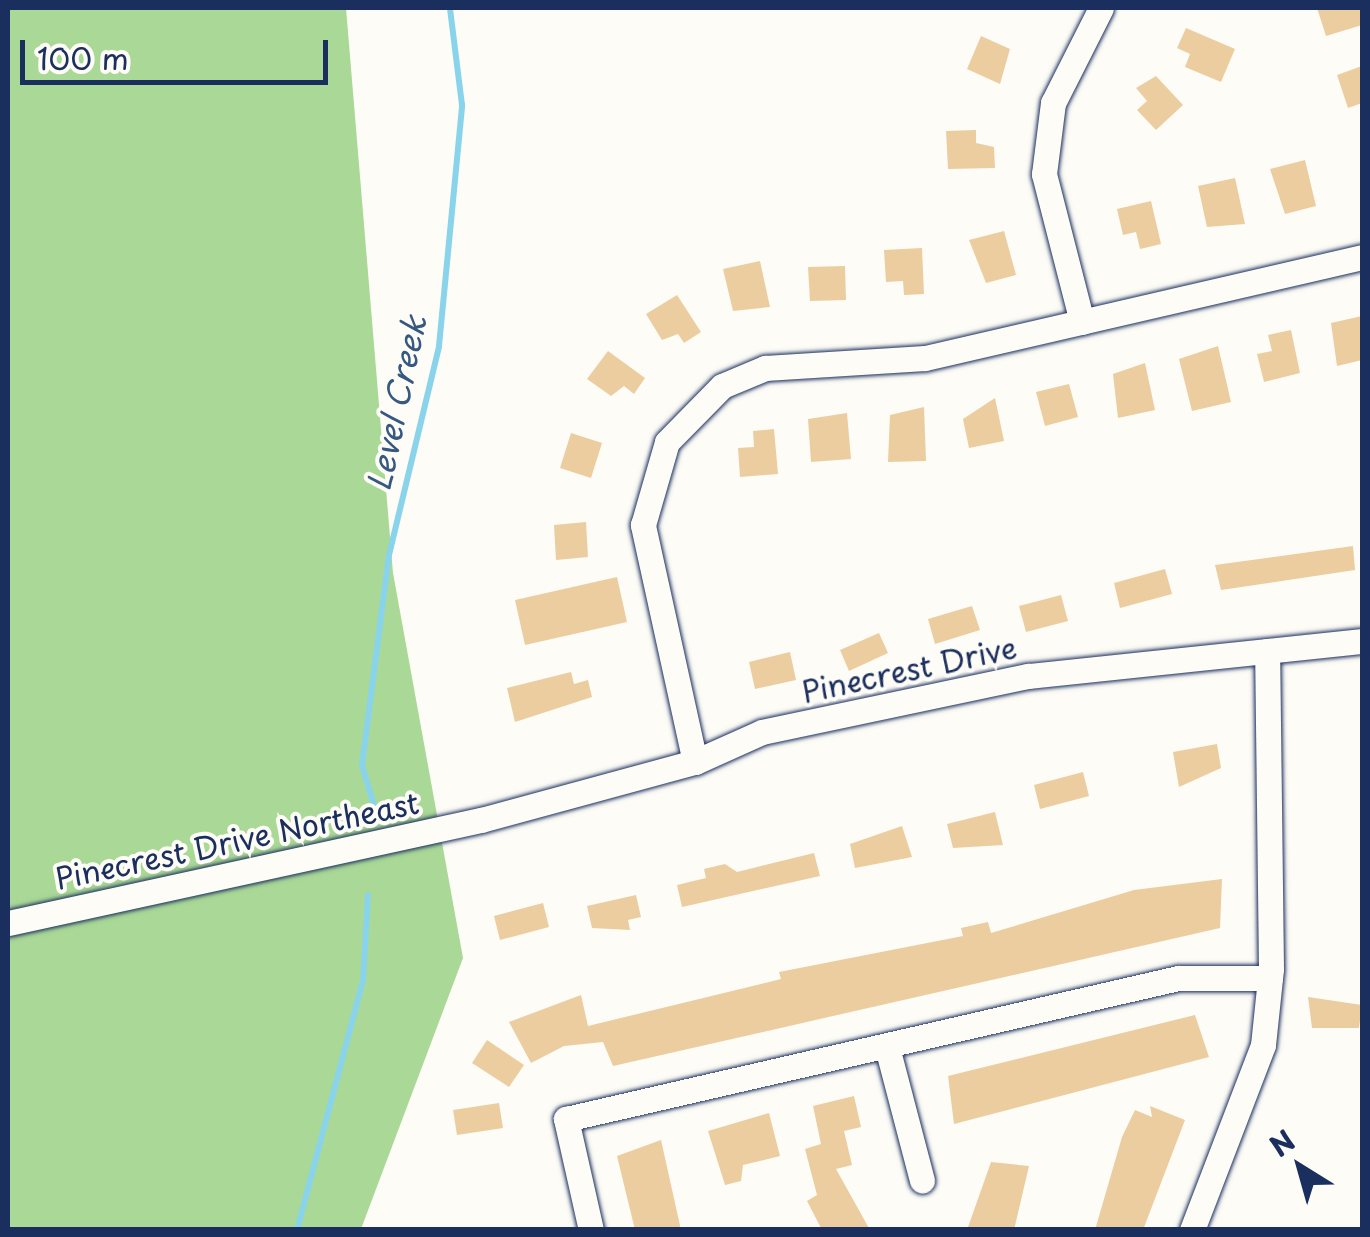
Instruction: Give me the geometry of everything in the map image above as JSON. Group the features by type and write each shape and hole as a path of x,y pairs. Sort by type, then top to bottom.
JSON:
{"street":[{"path":"1082,322 1044,174 1052,103 1101,8"},
{"path":"695,762 643,525 666,442 722,386 765,368 925,358 1362,257"},
{"name":"Pinecrest Drive","path":"481,820 695,762 762,732 1028,676 1362,641"},
{"path":"1192,1230 1263,1045 1270,978 1267,651"},
{"name":"Pinecrest Drive Northeast","path":"8,923 481,820"},
{"path":"591,1230 566,1119 1178,978 1270,978"},
{"path":"887,1047 922,1180"}],"green space":[{"path":"8,8 346,8 393,573 463,958 361,1229 8,1229"}],"building":[{"path":"1317,8 1362,8 1362,25 1326,36"},
{"path":"1186,28 1235,49 1221,82 1185,67 1190,54 1177,48"},
{"path":"981,36 1010,49 1000,84 967,69"},
{"path":"1362,66 1362,103 1348,108 1337,75"},
{"path":"1156,76 1183,105 1156,130 1137,110 1147,101 1136,88"},
{"path":"976,130 976,143 994,147 995,168 948,169 946,131"},
{"path":"1305,160 1316,206 1285,214 1270,169"},
{"path":"1235,178 1245,224 1207,227 1198,186"},
{"path":"1151,201 1161,244 1140,249 1136,232 1123,235 1117,209"},
{"path":"1004,231 1016,275 986,283 969,240"},
{"path":"922,248 924,294 904,295 903,281 886,282 884,250"},
{"path":"760,261 770,307 733,311 723,269"},
{"path":"845,266 846,300 810,301 808,267"},
{"path":"677,295 701,332 684,343 678,334 662,340 646,314"},
{"path":"1362,316 1362,360 1337,366 1331,323"},
{"path":"1291,330 1300,373 1264,382 1257,354 1272,351 1268,335"},
{"path":"1218,346 1231,402 1192,411 1179,359"},
{"path":"608,351 645,378 634,394 624,386 611,396 587,379"},
{"path":"1145,363 1155,410 1118,418 1113,374"},
{"path":"1069,384 1078,417 1045,426 1036,392"},
{"path":"995,398 1004,441 969,448 963,419"},
{"path":"924,407 926,461 888,462 890,415"},
{"path":"847,413 851,459 811,462 808,419"},
{"path":"774,429 778,474 740,477 738,448 754,447 753,431"},
{"path":"571,433 602,443 591,478 560,468"},
{"path":"586,522 588,557 556,560 554,525"},
{"path":"1353,546 1355,570 1221,590 1215,565"},
{"path":"1165,569 1172,594 1120,608 1114,583"},
{"path":"617,577 627,622 525,645 515,600"},
{"path":"1061,595 1068,621 1026,632 1019,606"},
{"path":"972,606 980,630 935,644 928,619"},
{"path":"879,633 888,653 849,671 840,650"},
{"path":"790,652 796,680 755,689 749,662"},
{"path":"571,672 574,684 588,680 592,697 515,722 507,688"},
{"path":"1217,744 1221,768 1179,787 1173,752"},
{"path":"1083,772 1089,796 1040,809 1034,785"},
{"path":"995,812 1003,845 953,848 947,824"},
{"path":"902,826 912,857 855,868 850,844"},
{"path":"814,853 820,876 682,907 677,885 706,878 704,869 725,864 737,872"},
{"path":"1222,879 1220,928 613,1066 603,1042 564,1046 531,1063 509,1022 581,995 588,1026 781,979 779,972 963,936 961,928 988,922 991,933 1134,890"},
{"path":"636,895 641,917 628,920 630,930 592,928 587,906"},
{"path":"543,903 549,927 500,940 494,916"},
{"path":"1308,997 1362,1005 1359,1028 1312,1028"},
{"path":"1195,1015 1209,1057 954,1124 948,1076"},
{"path":"487,1040 524,1065 509,1087 472,1063"},
{"path":"854,1096 861,1127 844,1131 852,1165 836,1169 870,1230 822,1230 807,1201 817,1195 805,1149 821,1144 813,1106"},
{"path":"499,1103 503,1128 457,1135 453,1110"},
{"path":"1150,1106 1185,1120 1143,1230 1095,1230 1122,1137 1135,1110 1152,1117"},
{"path":"769,1113 780,1156 743,1165 741,1181 725,1185 708,1131"},
{"path":"661,1140 681,1230 635,1230 617,1156"},
{"path":"991,1162 1029,1166 1014,1230 967,1230"}],"waterway":[{"name":"Level Creek","path":"374,806 362,765 389,555 439,346 462,105 450,8"},
{"name":"Level Creek","path":"297,1230 363,981 368,895"}]}
